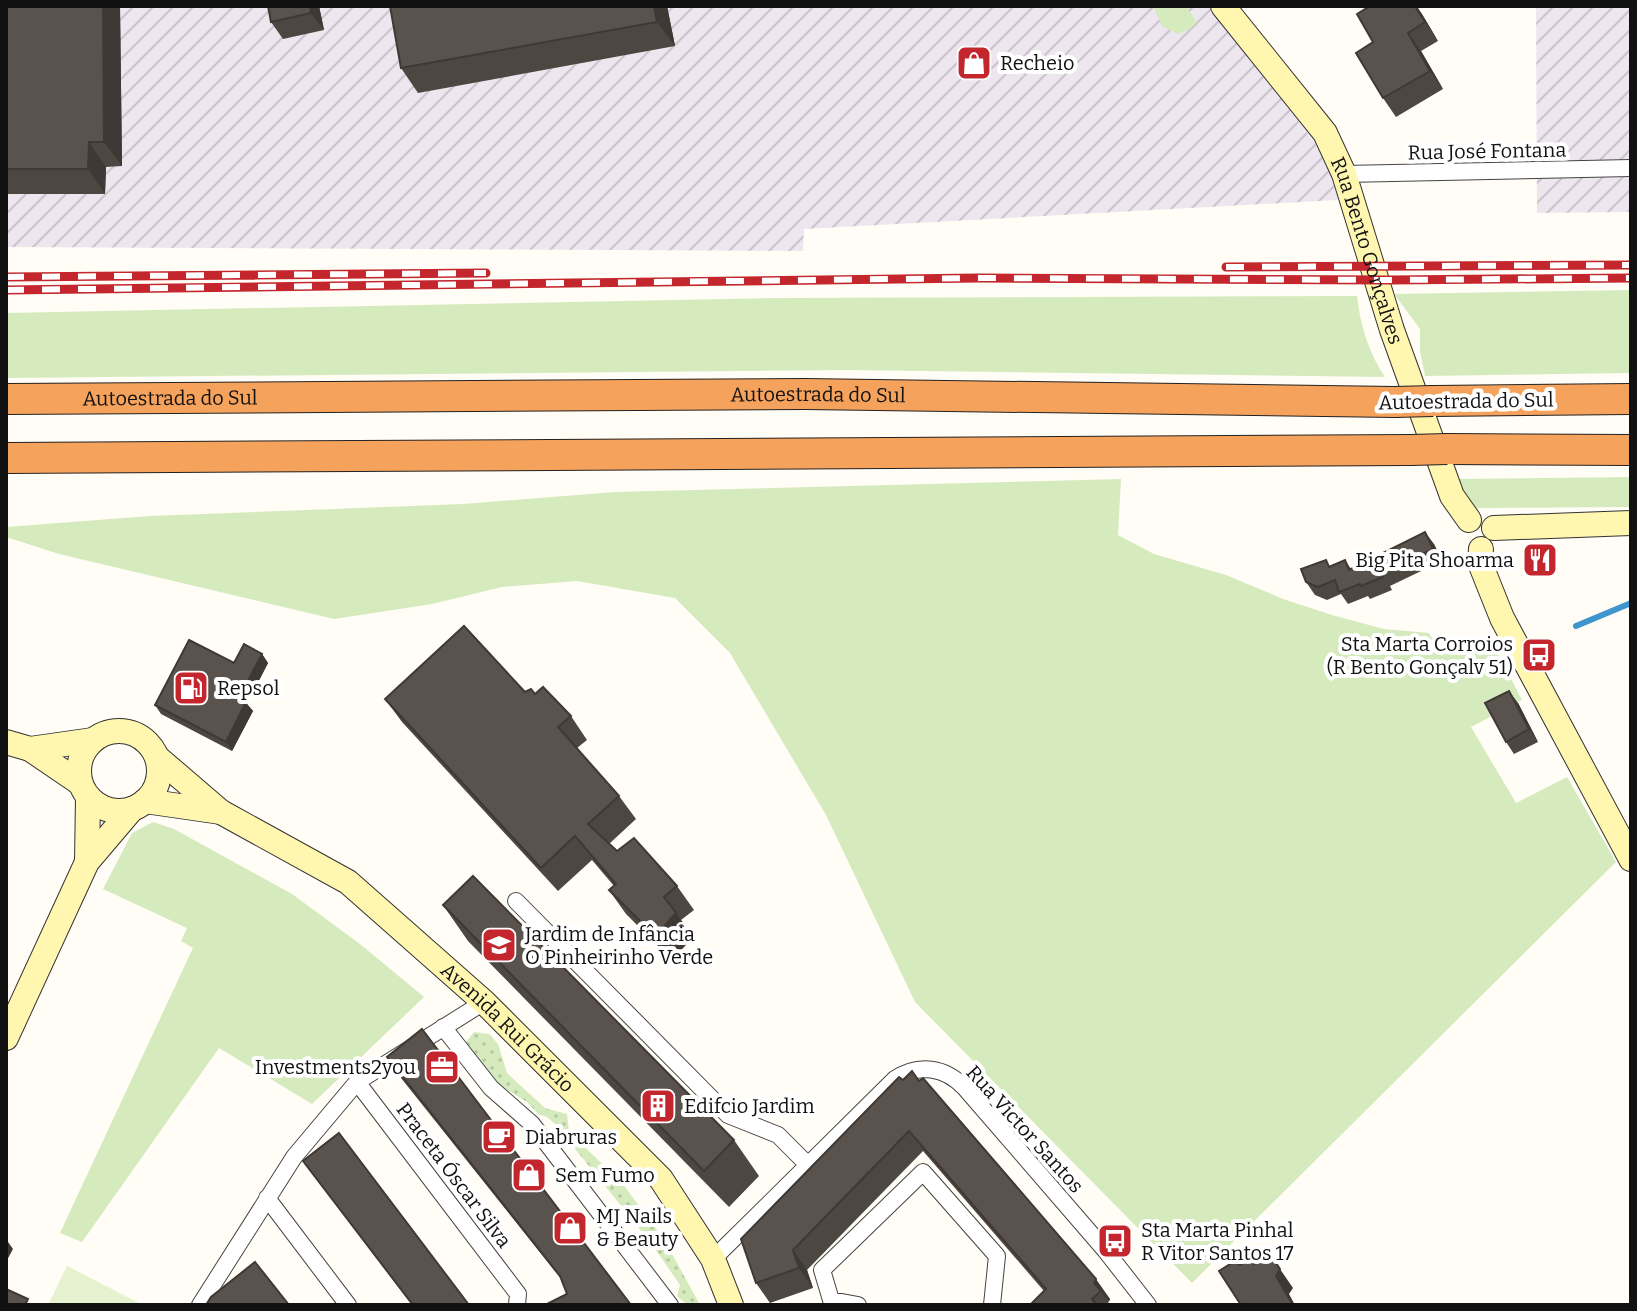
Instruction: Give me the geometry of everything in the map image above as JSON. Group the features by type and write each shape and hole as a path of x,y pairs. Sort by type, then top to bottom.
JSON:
{"highway":[{"name":"Autoestrada do Sul","path":"6,399 805,394 1395,402 1631,399"},
{"path":"6,458 1631,450"}],"street":[{"name":"Rua Bento Gonçalves","path":"1223,6 1325,133 1344,174 1392,330 1452,496 1469,520"},
{"name":"Rua José Fontana","path":"1344,174 1631,168"},
{"path":"1494,528 1492,542 1481,549 1470,547 1464,539 1463,528 1469,520 1484,518 1494,528 1631,523"},
{"path":"1481,549 1480,563 1502,618 1631,859"},
{"path":"6,1038 87,862 155,789 160,774 158,758 150,744 138,735 122,730 107,732 93,740 83,752 79,768 84,790 87,862"},
{"path":"30,749 93,740"},
{"path":"6,742 30,749 84,790 101,807 116,811 138,805"},
{"name":"Avenida Rui Grácio","path":"158,758 221,812 348,882 484,1002 661,1179 713,1259 731,1305"},
{"name":"Avenida Rui Grácio","path":"138,805 221,812"},
{"path":"516,901 728,1115 778,1135 808,1165"},
{"path":"200,1305 294,1157 357,1082 484,1002"},
{"path":"443,1027 491,1088 532,1124 670,1305"},
{"name":"Rua Victor Santos","path":"713,1259 880,1093 904,1073 936,1069 949,1074 987,1113 1148,1305"},
{"name":"Praceta Óscar Silva","path":"357,1082 517,1300"},
{"path":"858,1305 831,1300 822,1270 923,1172 997,1256 992,1305"},
{"path":"267,1198 348,1305"}],"shaded area":[{"path":"6,6 1211,6 1315,143 1337,188 1338,200 804,229 803,251 6,247"},
{"path":"1536,6 1631,6 1631,212 1537,213"}],"green space":[{"path":"1153,6 1186,6 1197,22 1178,34 1162,26"},
{"path":"1631,290 1631,373 1425,376 1420,329 1394,294"},
{"path":"1357,296 1366,338 1385,377 848,370 6,378 6,313 774,298"},
{"path":"1631,477 1631,507 1476,508 1455,479"},
{"path":"1121,479 1118,535 1154,554 1226,575 1332,615 1384,629 1429,633 1436,646 1463,652 1493,644 1522,700 1471,727 1516,803 1567,777 1616,862 1192,1283 915,1002 826,815 730,653 675,598 577,581 502,587 432,604 334,619 59,554 6,537 6,527 150,516 463,504 615,492"},
{"path":"153,822 174,829 292,894 360,944 424,997 312,1104 219,1048 82,1242 60,1233 193,948 181,941 187,928 103,889 132,833"},
{"path":"474,1032 489,1034 498,1044 507,1073 545,1108 567,1114 569,1132 622,1183 665,1241 700,1305 688,1305 677,1296 680,1285 651,1243 555,1124 493,1081 464,1044"},
{"path":"67,1266 143,1305 48,1305"}],"building":[{"path":"6,6 103,6 104,142 89,142 88,169 6,169"},
{"path":"268,6 310,6 311,13 271,22"},
{"path":"390,6 654,6 657,22 401,68"},
{"path":"1370,6 1415,6 1425,22 1408,33 1430,71 1383,98 1356,53 1373,42 1357,14"},
{"path":"1425,532 1433,549 1361,586 1339,592 1335,580 1318,587 1306,582 1301,569 1326,560 1329,567 1345,560 1349,570"},
{"path":"464,626 525,692 531,689 535,694 543,687 571,716 558,727 619,796 588,824 617,851 634,838 677,886 664,897 676,913 655,936 609,890 616,884 575,836 541,868 385,699"},
{"path":"189,640 234,663 244,644 262,654 239,698 246,702 226,742 155,705"},
{"path":"1509,691 1529,729 1506,742 1485,703"},
{"path":"473,876 734,1140 704,1171 443,905"},
{"path":"422,1029 631,1305 545,1305 567,1294 560,1276 387,1057"},
{"path":"912,1071 919,1081 923,1078 1096,1279 1094,1283 1101,1291 1092,1299 1095,1302 1092,1305 1030,1305 1046,1289 909,1131 793,1250 799,1268 756,1283 741,1239 899,1077 903,1080"},
{"path":"339,1133 469,1305 413,1305 303,1161"},
{"path":"1268,1251 1280,1269 1276,1276 1293,1305 1241,1305 1219,1271 1235,1261 1240,1265 1252,1258 1254,1264"},
{"path":"255,1262 289,1305 206,1305 211,1297"},
{"path":"6,1289 28,1299 25,1305 6,1305"}],"waterway":[{"path":"1576,626 1631,603"}],"railway":[{"path":"1226,267 1631,265"},
{"path":"6,277 486,273"},
{"path":"6,290 978,278 1631,278"}],"place":[{"name":"Recheio","path":"974,63"},
{"name":"Big Pita Shoarma","path":"1540,560"},
{"name":"Sta Marta Corroios (R Bento Gonçalv 51)","path":"1539,655"},
{"name":"Repsol","path":"191,688"},
{"name":"Jardim de Infância O Pinheirinho Verde","path":"499,945"},
{"name":"Investments2you","path":"442,1067"},
{"name":"Edifcio Jardim","path":"658,1106"},
{"name":"Diabruras","path":"499,1137"},
{"name":"Sem Fumo","path":"529,1175"},
{"name":"MJ Nails & Beauty","path":"570,1228"},
{"name":"Sta Marta Pinhal R Vitor Santos 17","path":"1115,1241"}]}
